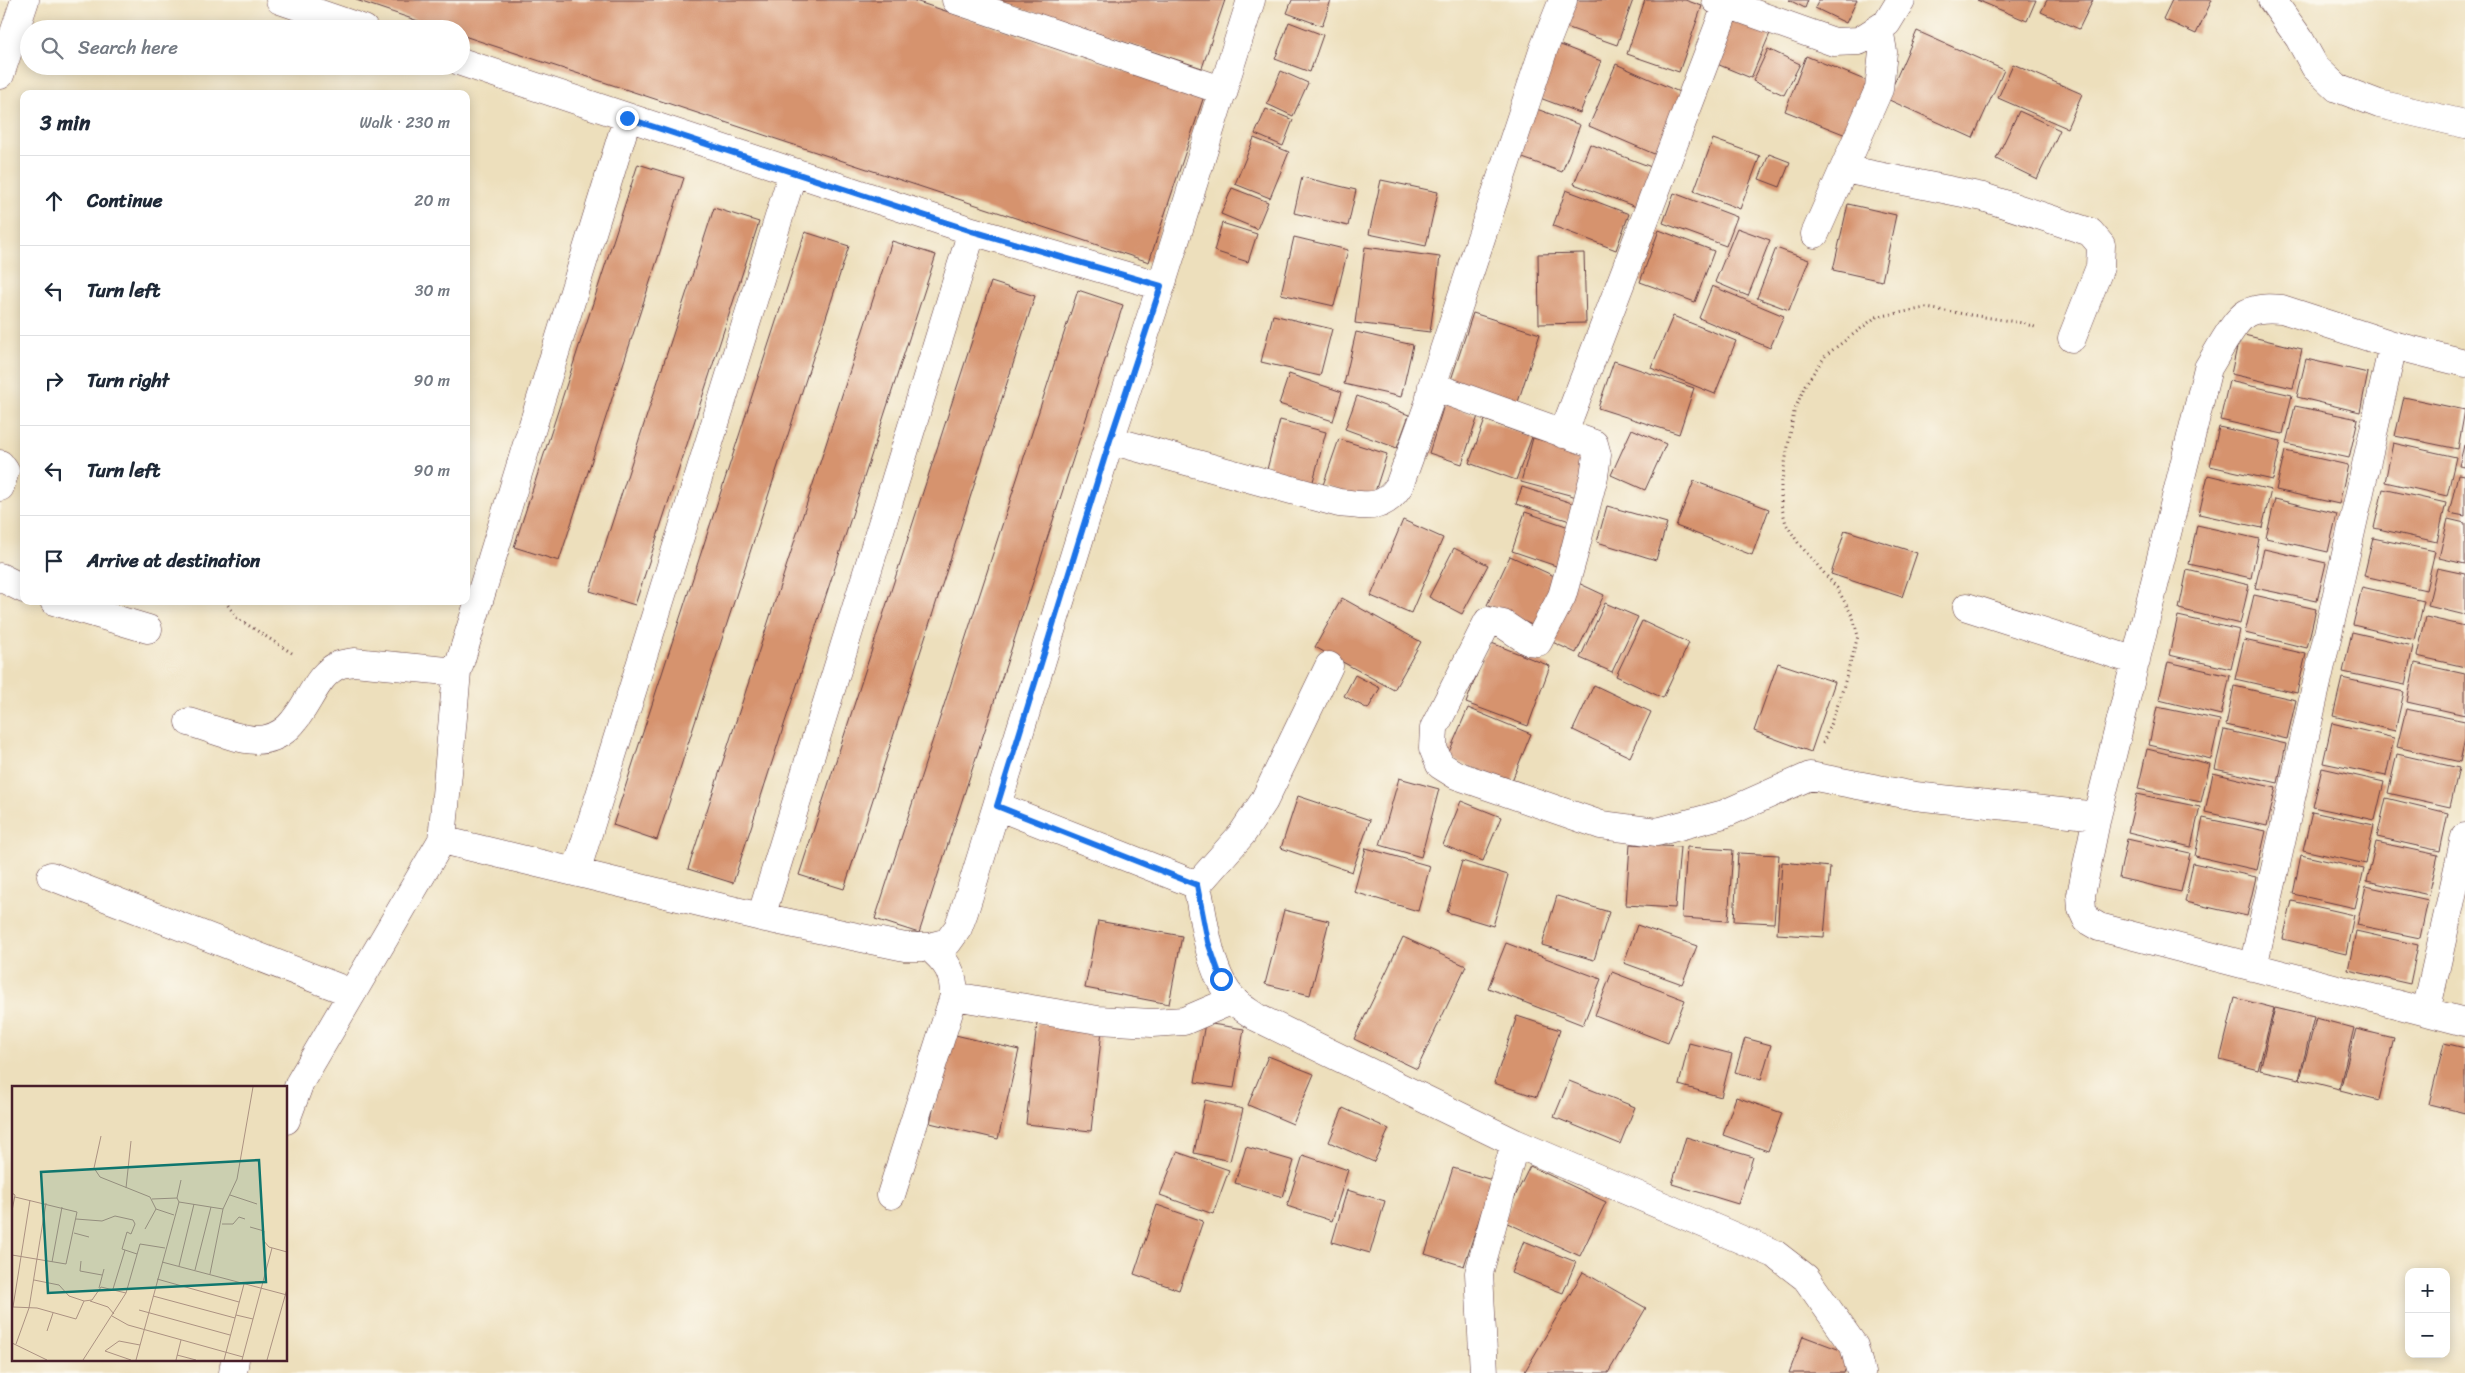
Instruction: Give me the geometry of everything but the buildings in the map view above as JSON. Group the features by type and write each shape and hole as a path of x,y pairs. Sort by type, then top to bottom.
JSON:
{"street":[{"path":"0,75 25,0"},
{"path":"280,0 338,20"},
{"path":"956,0 1224,91"},
{"path":"442,840 760,918 905,947 929,947 948,942 958,928 1110,440 1224,91 1251,0"},
{"path":"1110,440 1339,503 1378,506 1392,496 1399,486 1428,403 1544,48 1563,0"},
{"path":"1562,434 1721,2 1834,42 1858,41 1887,23 1901,0"},
{"path":"2272,0 2299,38 2315,67 2337,88 2378,104 2465,124"},
{"path":"1815,234 1879,89 1883,52 1878,28"},
{"path":"470,65 972,231 1161,286"},
{"path":"288,1115 300,1082 442,840 457,672 627,118"},
{"path":"1844,168 1983,197 2090,232 2101,245 2100,267 2072,338"},
{"path":"576,872 793,172"},
{"path":"760,918 972,231"},
{"path":"2465,363 2393,345 2282,309 2267,307 2246,313 2239,321 2208,368 2098,816 2081,895 2082,909 2087,920 2099,927 2465,1022"},
{"path":"2253,967 2393,345"},
{"path":"1432,386 1594,444 1597,455 1594,476 1562,596 1538,642 1528,641 1503,624 1488,621 1434,728 1433,748 1440,765 1456,775 1601,825 1657,832 1724,814 1810,776 1915,796 2098,816"},
{"path":"0,464 5,471 0,487"},
{"path":"0,576 20,587"},
{"path":"67,605 148,629"},
{"path":"1967,607 2136,661"},
{"path":"189,722 238,737 257,740 288,730 326,674 338,665 354,662 457,672"},
{"path":"1197,885 1242,834 1264,801 1329,666"},
{"path":"997,806 1197,885"},
{"path":"2426,1012 2465,837"},
{"path":"51,876 352,993"},
{"path":"1197,885 1208,942 1221,979 1233,1000 1256,1017 1515,1143 1775,1254 1806,1278 1854,1346 1861,1373"},
{"path":"890,1195 954,996 954,980 944,960 929,947"},
{"path":"954,996 1098,1020 1152,1023 1184,1021 1233,1000"},
{"path":"1484,1373 1479,1273 1515,1143"},
{"path":"233,1373 236,1360"}],"path":[{"path":"1810,776 1840,699 1858,636 1853,617 1837,588 1799,544 1786,524 1781,504 1781,486 1794,412 1805,385 1826,355 1876,318 1926,308 2023,323 2072,338"},
{"path":"228,605 237,618 326,674"}],"route":[{"path":"627,118 972,231 1161,286 1110,440 997,806 1197,885 1208,942 1221,979"}]}
